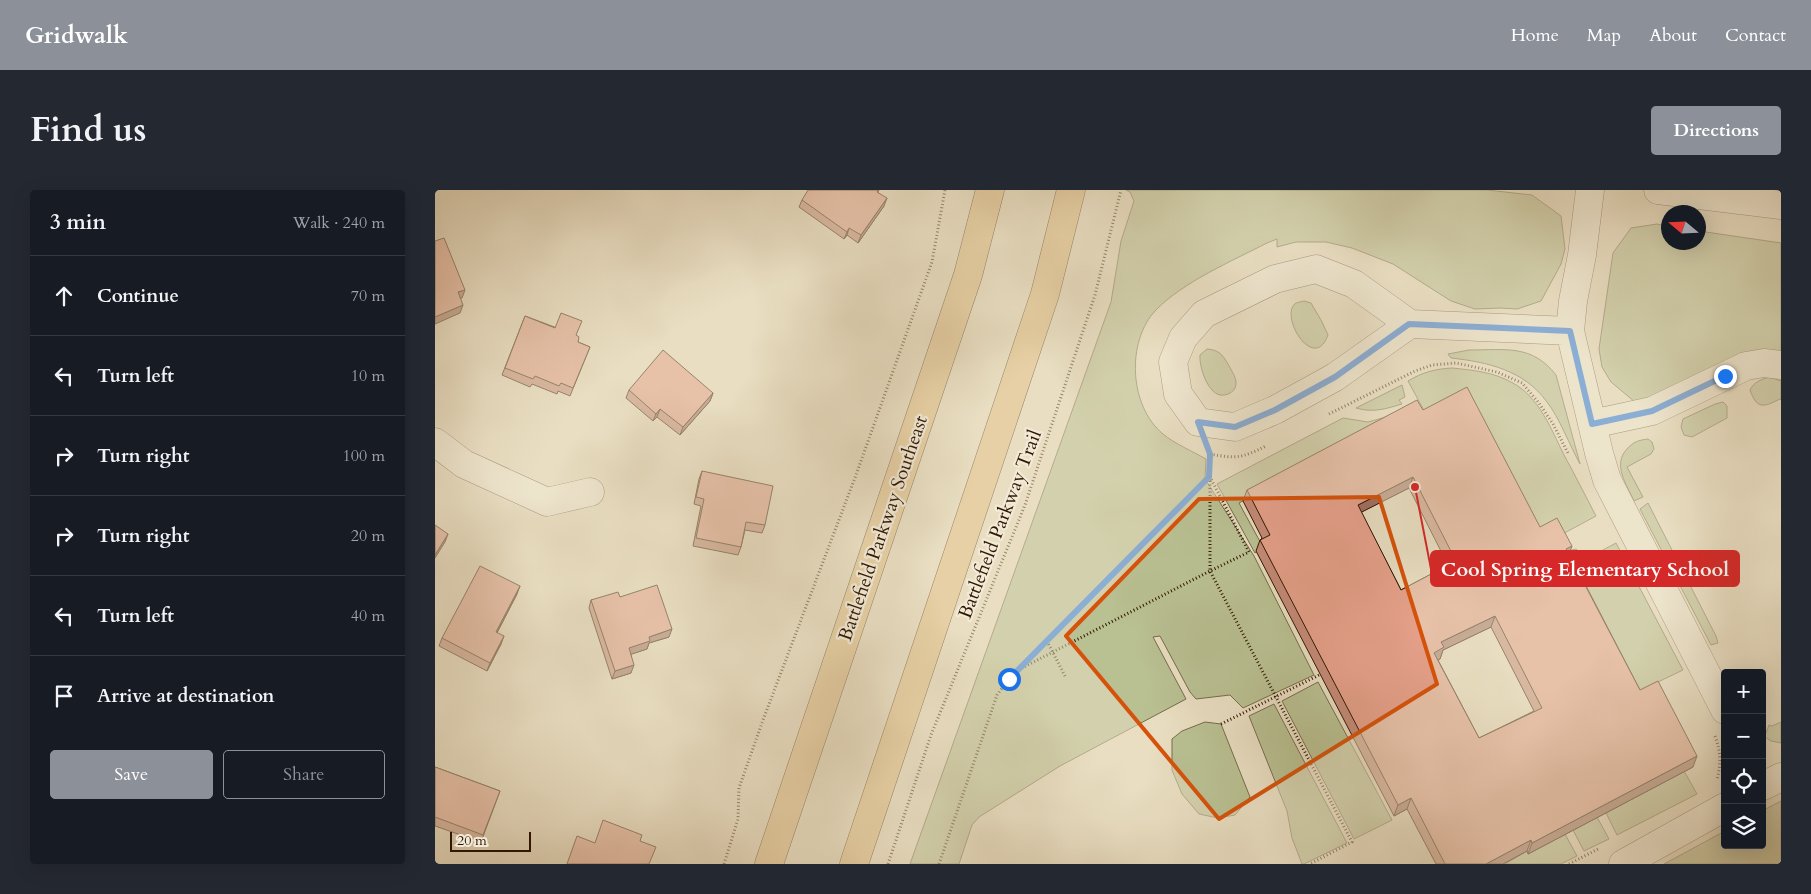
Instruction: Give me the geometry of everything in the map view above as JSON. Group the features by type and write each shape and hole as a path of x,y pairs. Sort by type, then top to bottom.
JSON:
{"main road":[{"name":"Battlefield Parkway Southeast","path":"769,864 968,275 990,190"},
{"path":"854,864 1045,294 1071,190"}],"street":[{"path":"1590,190 1570,331 1599,453 1607,480 1719,720"},
{"path":"1658,190 1781,205"},
{"path":"1409,324 1335,377 1275,410 1235,427 1198,422 1178,394 1173,362 1183,338 1204,314 1275,279 1316,269 1354,284 1409,324 1570,331"},
{"path":"1592,424 1652,411 1746,366 1764,363 1781,364"},
{"path":"435,442 464,464 547,502 590,492"},
{"path":"1613,855 1721,809"}],"path":[{"path":"724,864 738,819 739,788 855,475 931,262 945,190"},
{"name":"Battlefield Parkway Trail","path":"887,864 931,735 1031,488 1095,296 1121,190"},
{"path":"1326,416 1415,371 1432,365 1456,363 1497,372 1522,383 1553,424 1571,459"},
{"path":"1198,422 1210,454 1210,570 1352,842 1310,864"},
{"path":"1210,454 1228,457 1247,456 1273,442"},
{"path":"1020,669 1210,570 1249,552 1209,477"},
{"path":"939,864 997,695 1009,679 1209,477"},
{"path":"1047,641 1066,678"},
{"path":"1221,724 1319,675"},
{"path":"1717,781 1721,765 1719,720"},
{"path":"1569,864 1613,855"}],"highlighted area":[{"path":"1379,497 1437,684 1219,819 1066,636 1199,499"}],"green space":[{"path":"1126,190 1487,190 1532,195 1561,216 1565,249 1561,264 1541,301 1517,309 1475,309 1451,301 1393,264 1352,248 1326,242 1296,242 1277,247 1277,239 1194,281 1156,310 1146,323 1136,355 1135,373 1143,407 1152,422 1163,434 1206,459 1205,479 1254,556 1314,675 1243,708 1230,695 1196,699 1190,692 1160,636 1153,637 1186,699 1060,766 979,817 972,825 959,864 910,864 1111,302 1121,241 1134,201 1130,192"},
{"path":"1661,225 1661,250 1706,250 1706,232 1781,243 1781,353 1648,402 1635,402 1611,382 1602,367 1599,349 1613,253 1631,228"},
{"path":"1304,301 1311,303 1328,335 1322,345 1315,348 1307,345 1300,338 1291,319 1292,309 1296,303"},
{"path":"1207,349 1215,350 1222,355 1234,375 1236,385 1229,394 1220,395 1215,393 1205,378 1200,355"},
{"path":"1469,350 1517,351 1527,353 1547,365 1556,375 1580,464 1560,423 1538,391 1516,375 1504,370 1478,362 1451,358 1448,354"},
{"path":"1452,368 1497,376 1521,388 1537,404 1596,516 1557,537 1536,538 1427,416 1408,381 1429,372"},
{"path":"1769,377 1781,381 1781,400 1765,405 1758,404 1750,390 1753,385"},
{"path":"1402,385 1405,397 1399,400 1402,404 1374,410 1356,408"},
{"path":"1723,402 1727,406 1727,418 1692,437 1684,435 1681,427 1683,419"},
{"path":"1404,412 1405,415 1239,503 1263,547 1255,553 1217,484 1343,418 1368,422"},
{"path":"1648,439 1652,442 1654,449 1651,454 1627,467 1643,497 1634,501 1622,475 1621,462 1627,449 1639,441"},
{"path":"1648,503 1718,643 1711,645 1640,509"},
{"path":"1616,543 1683,670 1637,692 1567,551 1576,549 1588,558"},
{"path":"1318,682 1392,820 1354,839 1282,701"},
{"path":"1274,704 1347,843 1304,864 1302,864 1292,838 1287,811 1249,716"},
{"path":"1205,722 1221,724 1250,797 1235,815 1218,818 1199,814 1182,794 1172,770 1172,739 1182,731"},
{"path":"1781,722 1781,743 1766,738 1769,725 1772,726"},
{"path":"1684,771 1697,794 1617,835 1606,813"},
{"path":"1781,801 1781,864 1664,864 1721,833 1721,849 1766,849 1766,809"},
{"path":"1597,817 1609,839 1584,851 1573,830"},
{"path":"1565,834 1577,856 1561,864 1505,864 1527,851"}],"building":[{"path":"808,190 878,190 877,192 887,198 861,235 849,228 847,232 802,200"},
{"path":"444,238 465,290 458,292 463,305 435,317 435,241"},
{"path":"561,313 582,321 576,335 579,337 578,342 590,347 573,388 561,383 559,386 535,376 533,379 505,368 525,316 555,328"},
{"path":"663,350 713,393 683,427 660,409 656,414 629,390"},
{"path":"1467,387 1540,527 1557,518 1572,546 1566,549 1640,690 1658,681 1697,756 1532,843 1531,840 1486,864 1445,864 1411,798 1398,805 1260,540 1270,535 1247,490 1417,400 1423,410","holes":["1413,477 1456,561 1401,590 1358,505","1495,616 1542,708 1479,738 1434,653 1444,647 1441,642"]},
{"path":"702,471 773,486 765,525 746,522 741,547 696,538 704,499 696,497"},
{"path":"435,525 448,534 435,555"},
{"path":"480,566 520,586 496,632 504,636 490,663 442,638"},
{"path":"657,585 672,629 649,637 650,641 629,648 634,665 615,671 591,600 618,592 620,597"},
{"path":"435,767 500,791 483,835 435,817"},
{"path":"603,820 642,835 640,841 656,847 649,864 567,864 577,836 595,843"}],"place":[{"name":"Cool Spring Elementary School","path":"1415,487"}],"route":[{"path":"1009,679 1209,477 1210,454 1198,422 1235,427 1275,410 1335,377 1409,324 1570,331 1592,424 1652,411 1725,376"}]}
